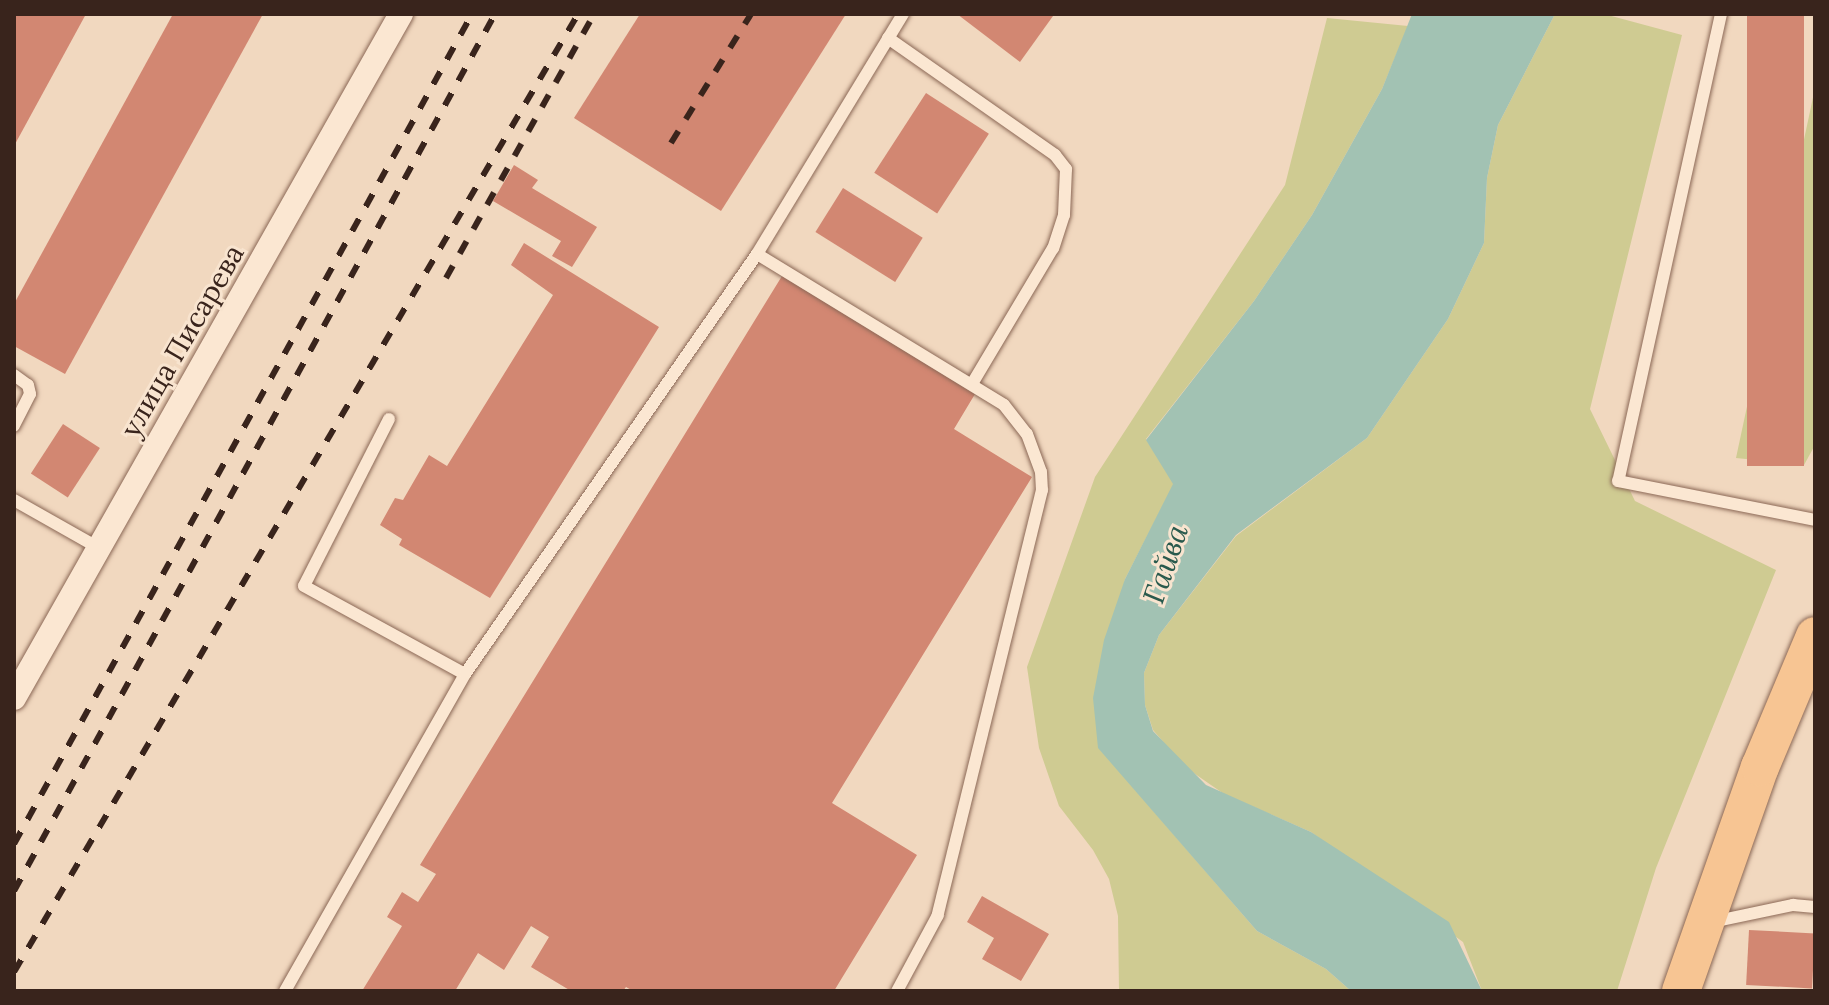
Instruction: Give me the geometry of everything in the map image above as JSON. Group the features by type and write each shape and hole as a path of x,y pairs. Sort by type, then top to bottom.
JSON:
{"main road":[{"path":"1681,991 1760,767 1815,636"}],"street":[{"name":"улица Писарева","path":"14,698 401,14"}],"lane":[{"path":"285,991 465,674 757,254 903,14"},
{"path":"1721,14 1618,481 1815,520"},
{"path":"888,38 1055,155 1066,169 1060,232 972,384"},
{"path":"757,254 972,384 1016,418 1035,453 1042,490 938,915 897,991"},
{"path":"14,375 28,385 30,394 14,426"},
{"path":"389,419 304,586 465,674"},
{"path":"14,500 99,548"},
{"path":"1705,924 1793,905 1815,907"}],"shaded area":[{"path":"1555,14 1604,14 1682,35 1590,409 1635,501 1776,570 1656,868 1617,991 1482,991 1463,942 1311,832 1224,794 1185,767 1153,730 1145,705 1144,673 1159,635 1236,536 1367,438 1448,319 1484,243 1487,178 1498,125"},
{"path":"1327,18 1408,26 1382,89 1312,215 1254,301 1146,439 1174,484 1125,579 1099,748 1257,931 1326,969 1351,991 1119,991 1118,916 1109,879 1093,850 1059,806 1039,748 1027,667 1095,477 1285,185"},
{"path":"1815,88 1815,445 1804,465 1736,458"}],"water":[{"name":"Гайва","path":"1412,14 1555,14 1498,125 1487,178 1484,243 1448,319 1367,438 1236,535 1159,635 1144,673 1145,705 1153,731 1206,785 1311,832 1449,922 1482,991 1351,991 1326,969 1257,931 1098,748 1093,698 1104,640 1125,579 1173,484 1146,440 1254,301 1312,215 1382,89"}],"building":[{"path":"14,14 86,14 14,146"},
{"path":"173,14 263,14 65,374 14,346 14,304"},
{"path":"640,14 846,14 721,211 574,118"},
{"path":"957,14 1050,14 1053,16 1020,62"},
{"path":"1747,14 1804,14 1804,466 1747,466"},
{"path":"926,93 989,134 937,214 874,173"},
{"path":"514,165 538,180 532,188 597,227 572,267 552,256 561,241 493,201"},
{"path":"843,188 923,238 895,282 815,232"},
{"path":"524,243 659,327 490,598 399,545 402,539 380,525 395,498 403,500 429,455 447,466 553,295 511,265"},
{"path":"782,276 975,394 954,429 1032,477 832,803 917,855 834,991 633,991 626,987 623,991 571,991 531,967 549,937 531,926 504,970 478,953 455,991 362,991 402,926 387,917 402,892 418,902 436,874 420,865"},
{"path":"63,424 100,448 68,497 31,473"},
{"path":"982,896 1049,934 1021,981 982,959 994,938 967,922"},
{"path":"1749,930 1815,933 1812,988 1746,985"}],"railway":[{"path":"14,844 472,14"},
{"path":"14,891 495,14"},
{"path":"14,972 578,14"},
{"path":"446,278 594,14"},
{"path":"671,143 751,14"}]}
